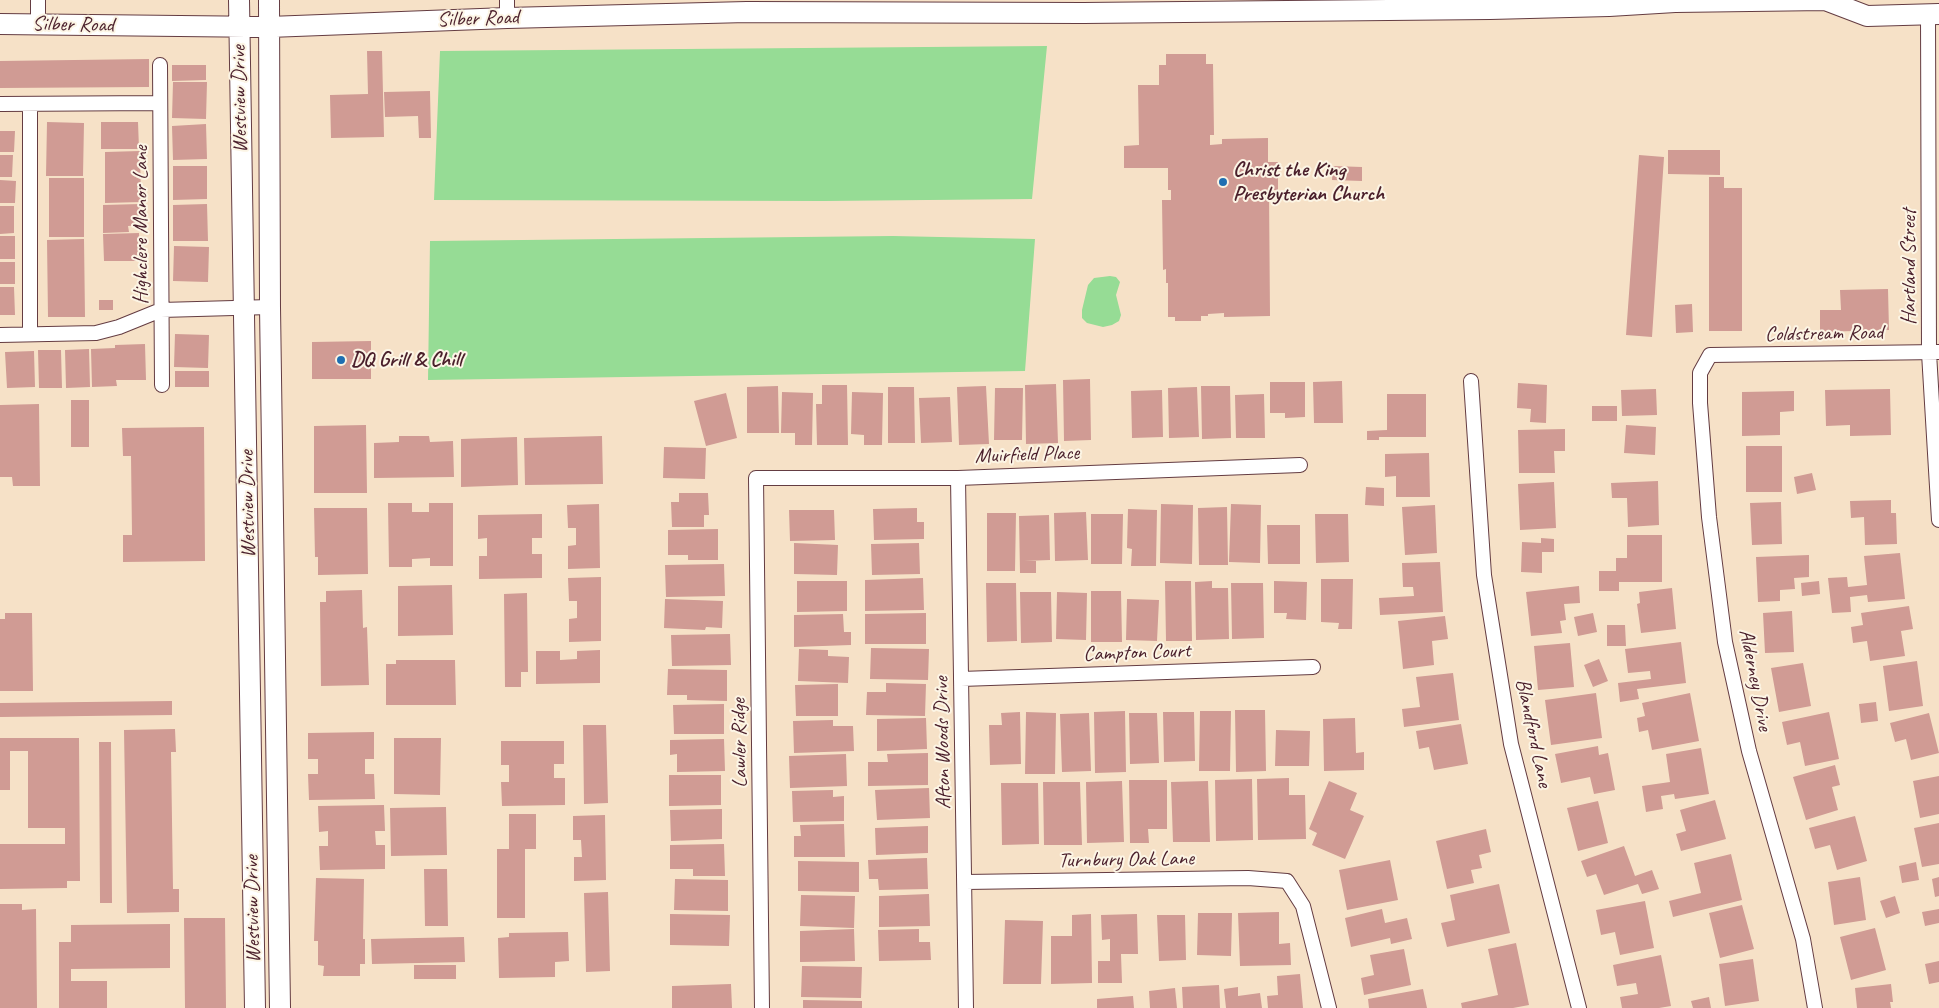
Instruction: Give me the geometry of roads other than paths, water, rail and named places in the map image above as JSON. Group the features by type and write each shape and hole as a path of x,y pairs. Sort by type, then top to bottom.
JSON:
{"main road":[{"name":"Westview Drive","path":"239,0 255,1008"},
{"name":"Westview Drive","path":"269,0 274,701 280,1008"},
{"name":"Silber Road","path":"0,24 269,27 507,9 747,6 1092,13 1490,9 1674,2 1825,0 1867,16 1933,14"},
{"path":"250,700 274,701"}],"street":[{"path":"38,0 38,25"},
{"name":"Hartland Street","path":"1933,14 1934,352 1939,520"},
{"name":"Highclere Manor Lane","path":"160,65 162,385"},
{"path":"0,104 160,102"},
{"path":"30,104 30,334"},
{"path":"0,335 96,333 119,327 162,310 270,307"},
{"name":"Coldstream Road","path":"1710,356 1934,352"},
{"name":"Alderney Drive","path":"1710,356 1700,373 1700,403 1709,517 1725,642 1749,751 1802,939 1815,1008"},
{"name":"Blandford Lane","path":"1471,381 1484,575 1511,744 1579,1008"},
{"name":"Muirfield Place","path":"756,478 958,478 1300,465"},
{"name":"Lawler Ridge","path":"756,478 762,1008"},
{"name":"Afton Woods Drive","path":"958,478 966,1008"},
{"name":"Campton Court","path":"962,679 1313,668"},
{"name":"Turnbury Oak Lane","path":"965,882 1248,878 1287,881 1303,906 1329,1008"}],"place":[{"name":"Christ the King Presbyterian Church","path":"1223,182"},
{"name":"DQ Grill & Chill","path":"341,360"}]}
